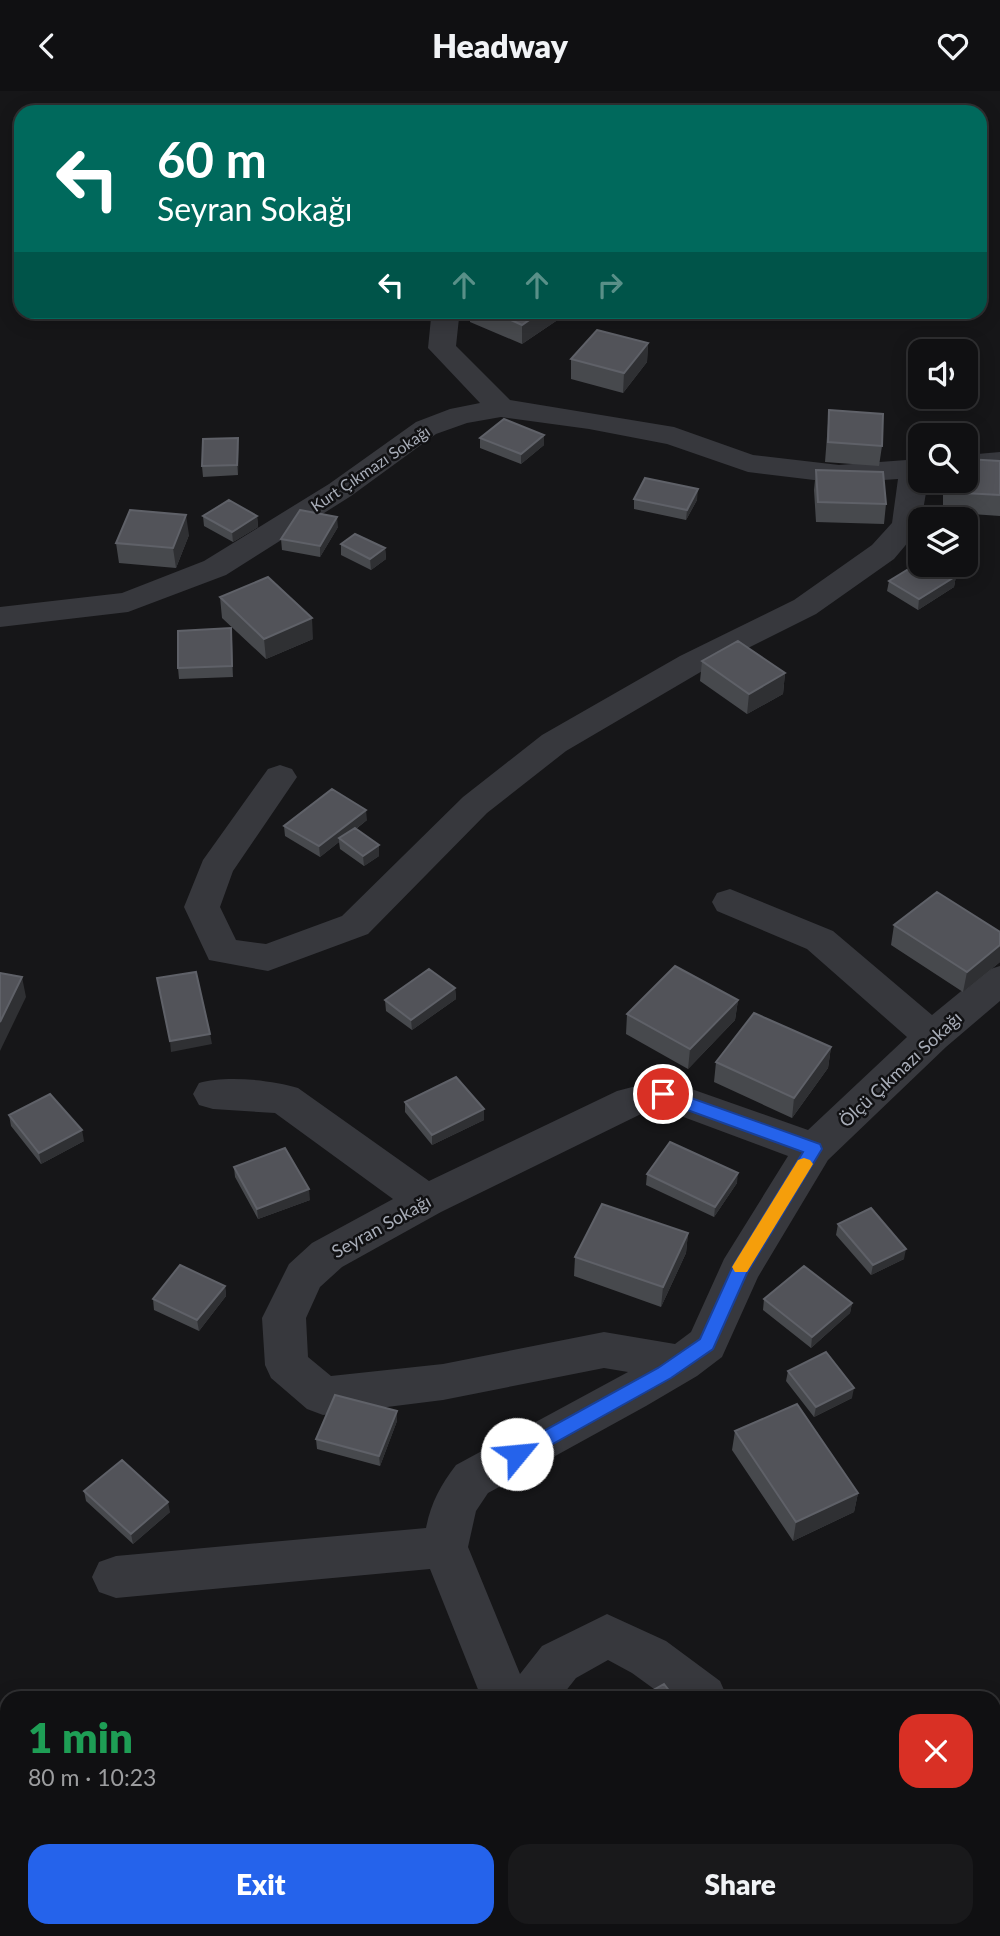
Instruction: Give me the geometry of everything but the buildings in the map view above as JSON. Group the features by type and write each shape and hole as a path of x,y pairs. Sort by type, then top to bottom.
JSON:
{"street":[{"path":"444,319 442,348 500,408"},
{"name":"Kurt Çıkmazı Sokağı","path":"0,617 128,602 215,568 340,490 426,428 460,415 500,408 589,420 674,436 748,463 839,474 908,469"},
{"path":"978,463 1000,461"},
{"path":"280,777 216,869 202,907 222,951 268,958 355,925 475,805 554,743 692,663 806,607 883,552 907,525 913,493"},
{"path":"730,902 820,940 932,1037"},
{"name":"Ölçü Çıkmazı Sokağı","path":"445,1548 454,1504 472,1479 682,1363 706,1344 739,1271 814,1149 932,1037 1000,980"},
{"path":"212,1094 284,1099 426,1201"},
{"name":"Seyran Sokağı","path":"682,1363 604,1350 443,1382 323,1396 287,1365 284,1318 304,1276 327,1255 426,1201 631,1102 663,1094 814,1149"},
{"path":"116,1577 445,1548 503,1691"},
{"path":"537,1691 559,1662 607,1636 649,1657 695,1691"}],"slow traffic":[{"path":"741,1267 804,1164"}],"route":[{"path":"517,1454 631,1393 682,1363 706,1344 739,1271 814,1149 663,1094"}]}
